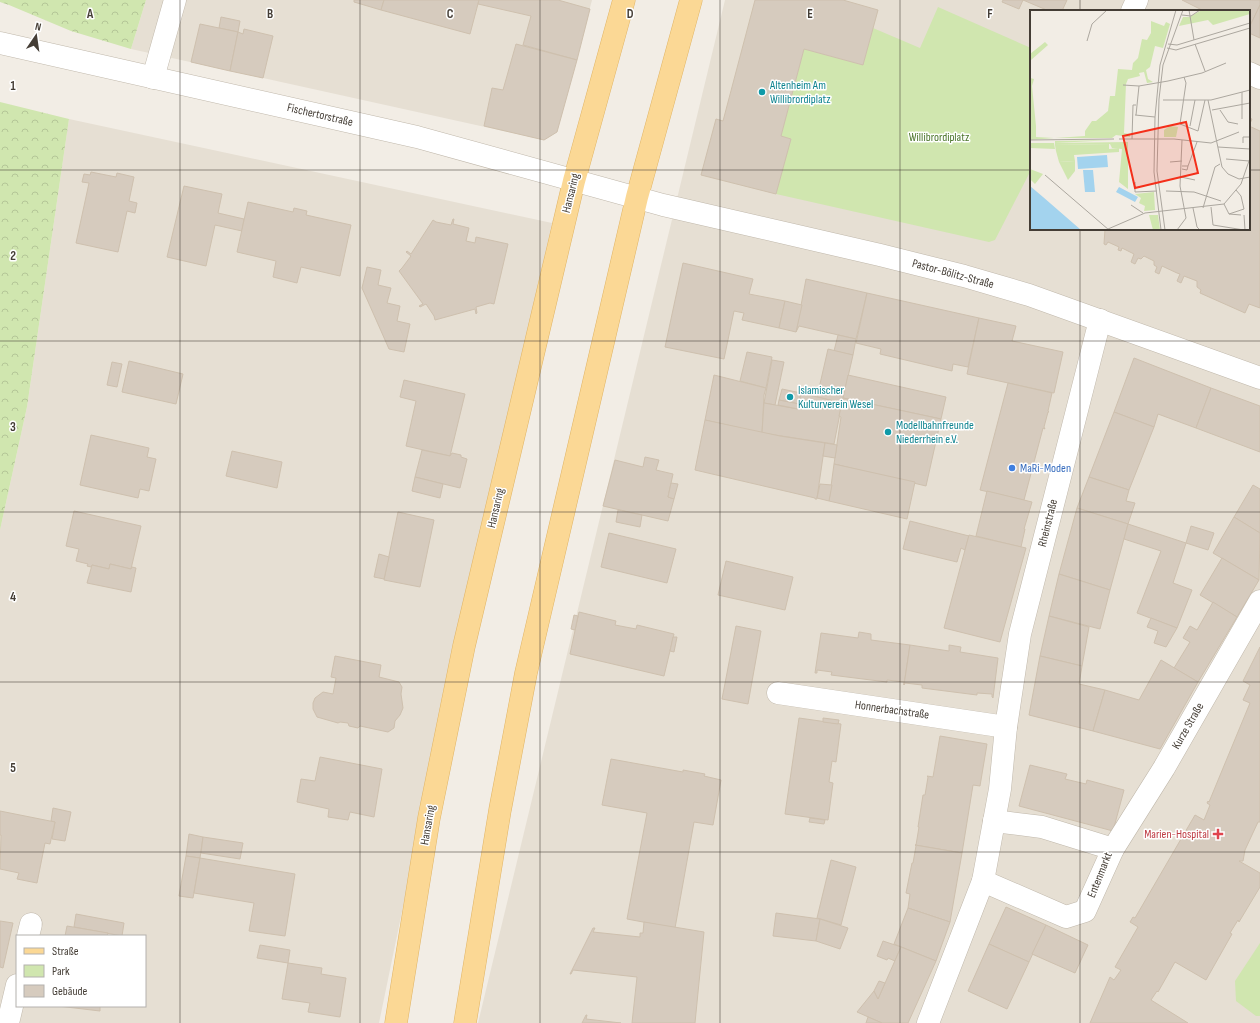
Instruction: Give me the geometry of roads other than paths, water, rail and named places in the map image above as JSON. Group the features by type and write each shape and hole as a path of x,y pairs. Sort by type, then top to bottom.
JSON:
{"main road":[{"name":"Hansaring","path":"396,1023 429,818 464,646 574,181 624,0"},
{"path":"465,1023 500,810 526,673 637,197 691,0"}],"street":[{"path":"154,78 176,0"},
{"path":"1132,10 1137,0"},
{"name":"Fischertorstraße","path":"0,43 417,136 574,181 637,197"},
{"path":"1250,73 1260,78"},
{"name":"Pastor-Bölitz-Straße","path":"637,197 663,205 964,276 1029,295 1260,378"},
{"name":"Rheinstraße","path":"1006,727 1020,634 1100,320"},
{"name":"Kurze Straße","path":"1113,849 1164,768 1260,601"},
{"name":"Honnerbachstraße","path":"778,693 1006,727"},
{"path":"928,1023 983,881 1000,788 1006,727"},
{"name":"Entenmarkt","path":"983,881 1066,917 1085,911 1113,849 1042,827 994,821"},
{"path":"8,1023 16,990"}],"place":[{"name":"Altenheim Am Willibrordiplatz","path":"762,92"},
{"name":"Islamischer Kulturverein Wesel","path":"790,397"},
{"name":"Modellbahnfreunde Niederrhein e.V.","path":"888,432"},
{"name":"MaRi-Moden","path":"1012,468"},
{"name":"Marien-Hospital","path":"1218,834"}],"park label":[{"name":"Willibrordiplatz","path":"939,137"}]}
